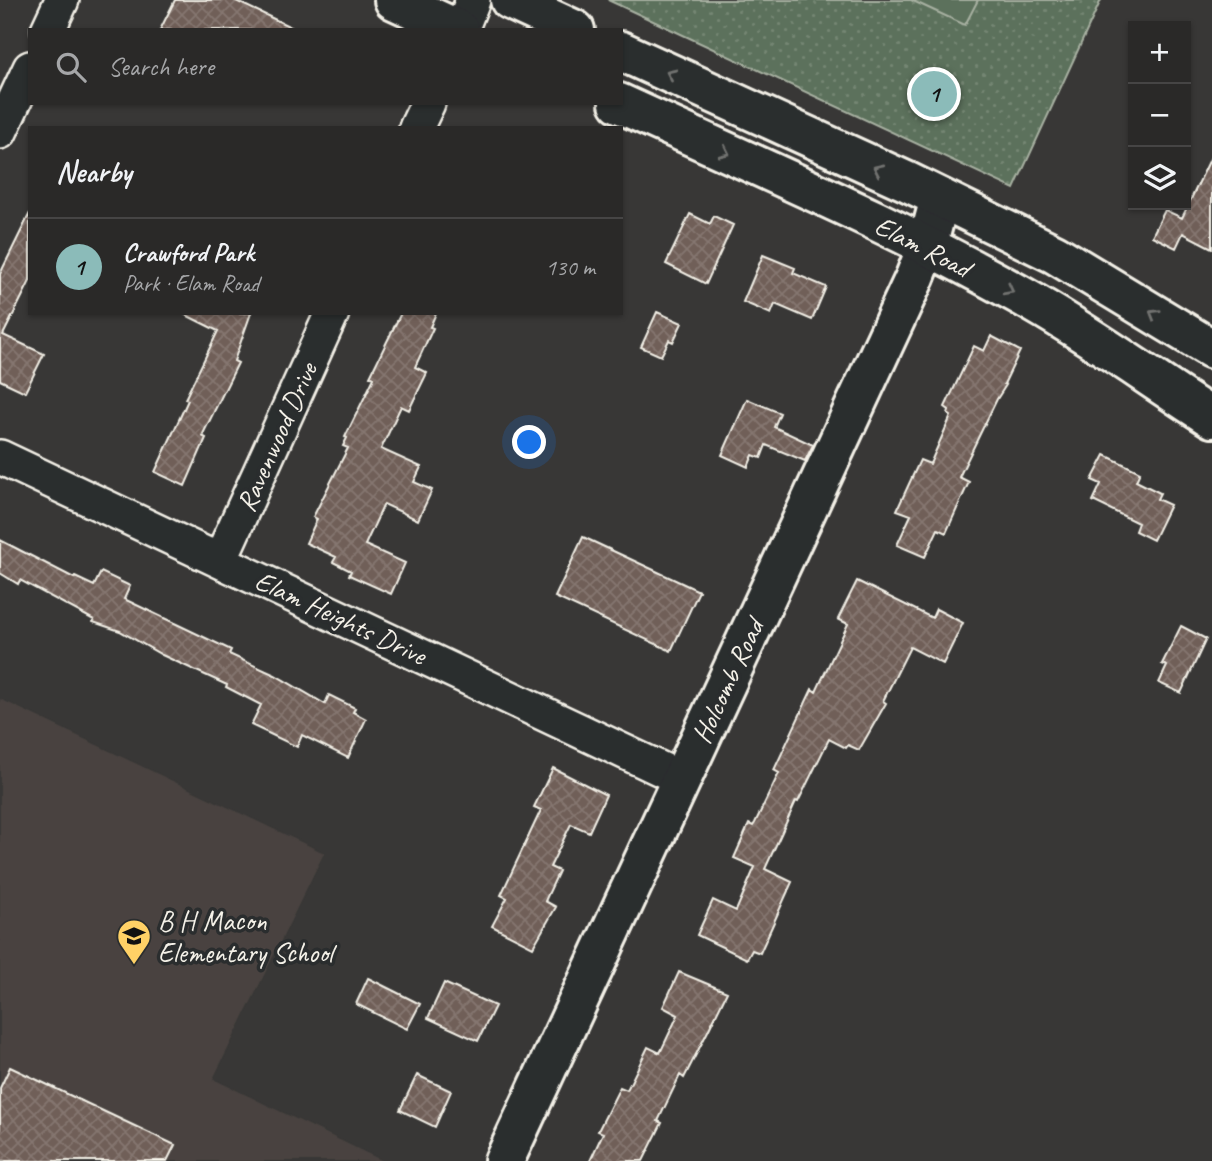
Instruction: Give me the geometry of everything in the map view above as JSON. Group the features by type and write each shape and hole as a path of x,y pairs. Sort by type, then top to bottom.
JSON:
{"main road":[{"path":"394,0 456,28"},
{"path":"510,0 571,28"},
{"name":"Elam Road","path":"623,52 1055,254 1212,349"},
{"name":"Elam Road","path":"622,105 927,247 1035,304 1212,418"},
{"name":"Holcomb Road","path":"504,1161 927,247 940,198"}],"street":[{"path":"49,28 62,0"},
{"path":"461,28 473,0"},
{"path":"0,132 28,72"},
{"path":"417,126 427,105"},
{"name":"Ravenwood Drive","path":"220,560 331,315"},
{"name":"Elam Heights Drive","path":"0,457 682,779"}],"shaded area":[{"name":"B H Macon Elementary School","path":"0,699 324,853 213,1079 383,1161 0,1161"}],"green space":[{"path":"608,0 1101,0 1014,189"},
{"path":"911,0 978,0 965,25"}],"building":[{"path":"175,0 234,0 293,28 161,28"},
{"path":"1212,155 1212,248 1183,233 1176,248 1152,236 1165,210 1182,218 1186,210 1191,210 1191,199"},
{"path":"690,214 710,224 714,216 733,225 706,284 666,264"},
{"path":"28,217 28,285 3,335 44,354 25,392 0,380 0,274"},
{"path":"763,255 795,268 793,273 826,287 812,320 775,304 771,314 743,302"},
{"path":"657,312 682,323 673,342 669,340 661,356 641,347"},
{"path":"186,315 250,315 234,361 238,363 202,436 206,438 185,486 155,472 188,400 185,399 218,331"},
{"path":"400,315 435,315 430,327 433,328 415,367 427,373 409,410 401,406 381,449 421,467 414,482 432,490 418,520 384,504 365,545 405,563 391,594 349,575 351,571 333,562 336,557 306,543 317,519 313,517 348,448 343,446 347,438 345,437 374,378 370,376"},
{"path":"991,336 1020,351 1004,384 1006,385 959,477 969,482 946,533 938,529 925,557 897,545 911,515 897,510 920,460 930,464 951,416 945,407 974,346 984,351"},
{"path":"747,399 780,413 774,427 813,445 805,461 766,445 761,458 753,455 748,467 722,455"},
{"path":"1105,455 1140,472 1136,481 1160,493 1157,499 1170,505 1153,540 1135,531 1138,523 1093,501 1101,484 1092,480"},
{"path":"583,537 699,591 671,651 555,597"},
{"path":"0,540 94,586 101,572 130,586 124,599 231,650 229,654 275,675 325,704 329,695 355,708 353,712 366,719 348,758 302,735 297,747 251,725 261,705 120,631 93,622 94,620 20,580 18,584 0,573"},
{"path":"857,581 932,618 936,609 963,623 943,664 910,647 883,701 886,703 859,750 848,745 846,748 829,739 798,802 796,801 765,869 792,882 760,953 752,950 747,959 697,935 713,900 736,911 755,867 734,858 749,824 753,826 755,823 779,773 774,770 812,689 816,692 848,624 838,619"},
{"path":"1181,626 1206,639 1181,693 1159,683 1167,666 1162,664"},
{"path":"553,768 606,795 589,832 571,824 550,867 559,871 545,901 556,907 533,947 492,926 507,898 501,895 541,810 534,807"},
{"path":"679,972 727,992 684,1078 680,1075 658,1121 662,1123 643,1161 590,1161 603,1133 598,1131 620,1087 627,1090 648,1047 660,1053 678,1015 663,1007"},
{"path":"368,978 420,1004 407,1029 356,1004"},
{"path":"444,983 495,1006 478,1041 428,1018"},
{"path":"10,1067 175,1145 167,1161 0,1161 0,1088"},
{"path":"417,1075 451,1091 435,1127 400,1110"}],"place":[{"name":"Crawford Park","path":"934,94"},
{"name":"B H Macon Elementary School","path":"134,966"}]}
